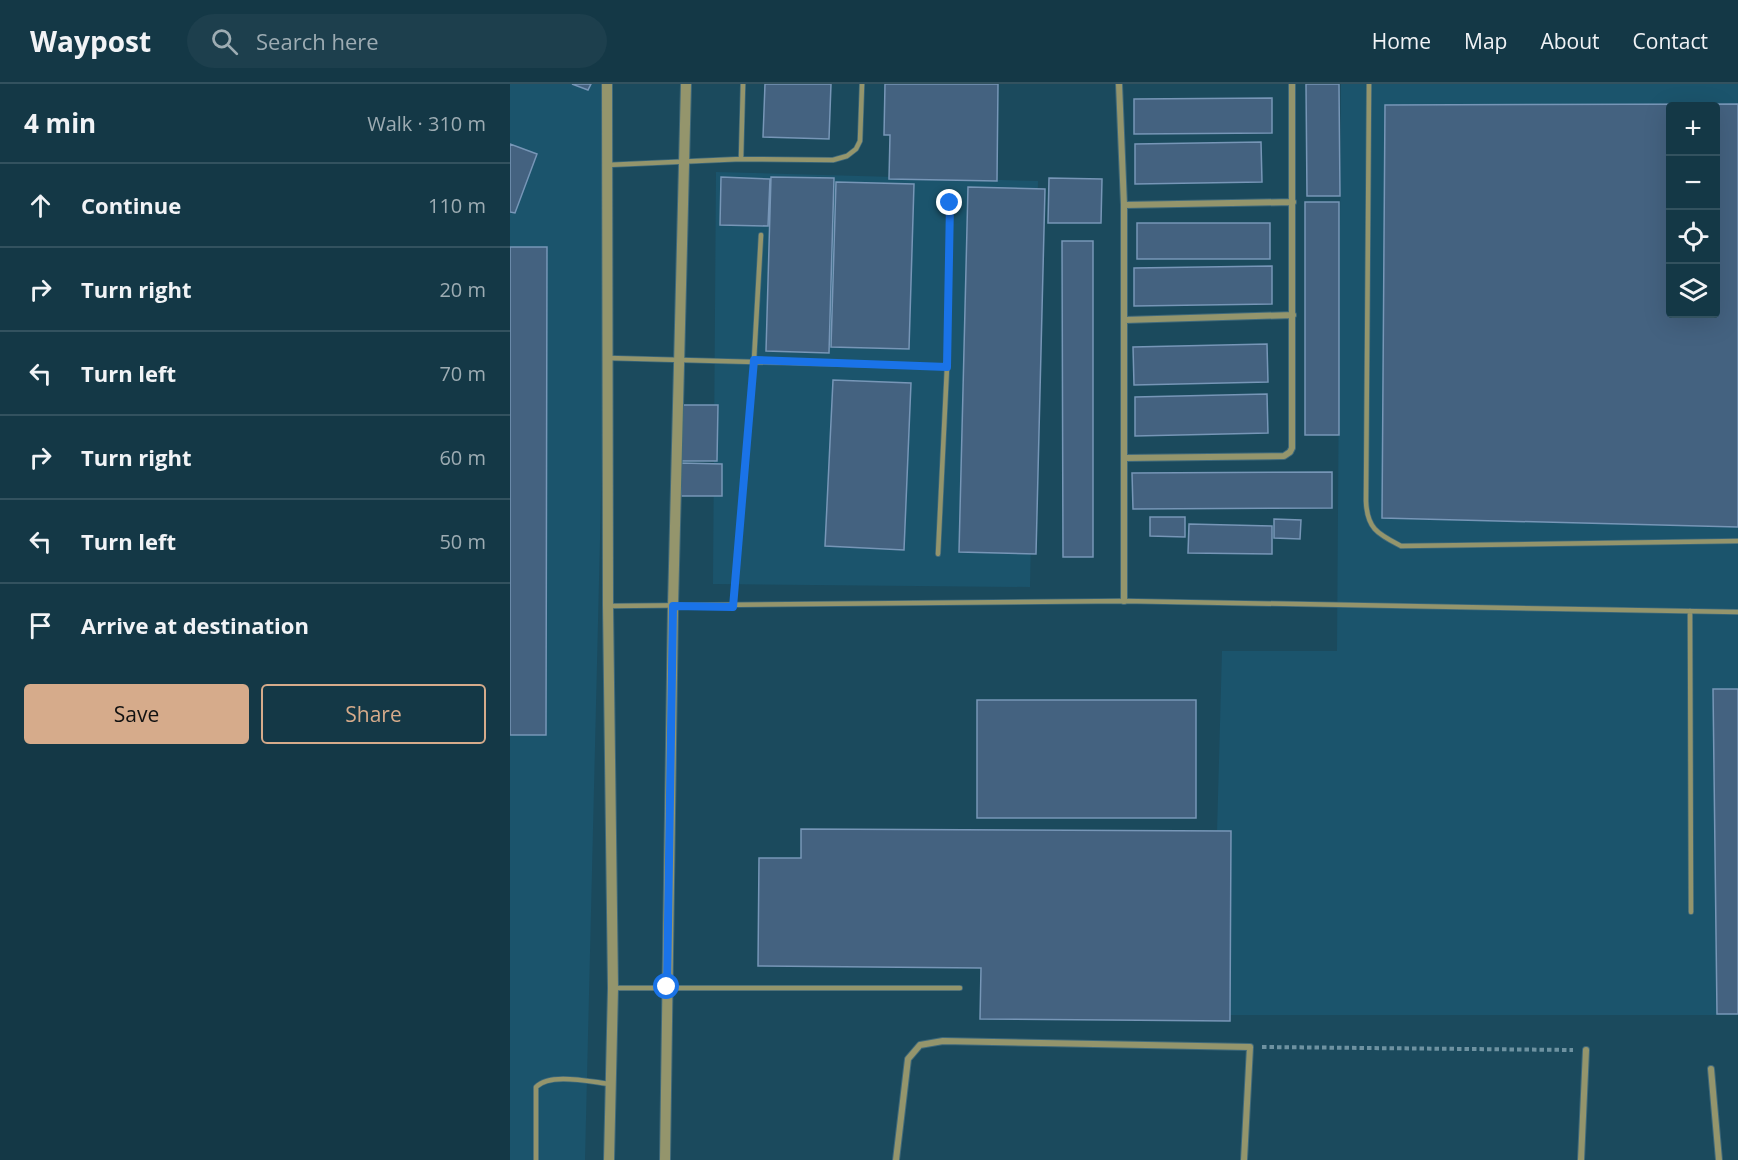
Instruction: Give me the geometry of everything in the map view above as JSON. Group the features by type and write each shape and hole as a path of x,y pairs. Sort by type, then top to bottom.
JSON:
{"street":[{"path":"607,84 608,606 613,988 609,1160"},
{"path":"665,1160 673,606 686,84"},
{"path":"1119,84 1124,206 1124,601"},
{"path":"1125,458 1284,456 1290,453 1292,448 1293,315 1292,84"},
{"path":"1124,206 1293,202"},
{"path":"1124,320 1293,315"},
{"path":"896,1160 908,1059 920,1045 943,1041 1250,1047 1244,1160"},
{"path":"1581,1160 1586,1050"},
{"path":"1710,1069 1719,1160"}],"lane":[{"path":"741,159 743,84"},
{"path":"608,165 741,159 832,160 847,156 856,149 860,141 862,84"},
{"path":"1369,84 1366,516 1373,527 1382,536 1401,546 1738,541"},
{"path":"938,554 947,367 950,203"},
{"path":"733,607 754,360 760,235"},
{"path":"608,358 754,360 947,367"},
{"path":"608,606 733,607 1124,601 1738,612"},
{"path":"1690,611 1690,912"},
{"path":"613,988 960,988"},
{"path":"536,1160 536,1087 540,1083 559,1079 610,1084"}],"path":[{"path":"1250,1047 1586,1050"}],"shaded area":[{"path":"510,84 611,84 585,1160 510,1160"},
{"path":"1341,84 1738,84 1738,1015 1212,1015 1222,651 1337,651"},
{"path":"716,172 1038,181 1030,587 713,584"}],"building":[{"path":"572,84 591,84 588,90"},
{"path":"765,84 831,84 829,139 763,137"},
{"path":"885,84 998,84 997,181 889,179 890,135 884,135"},
{"path":"1306,84 1339,84 1340,196 1307,196"},
{"path":"1272,98 1272,133 1134,134 1134,99"},
{"path":"1666,104 1666,318 1720,318 1720,104 1738,104 1738,527 1382,518 1385,105"},
{"path":"1261,142 1262,182 1135,184 1135,144"},
{"path":"510,144 537,154 515,213 510,212"},
{"path":"721,177 770,179 768,226 720,225"},
{"path":"771,177 834,178 829,353 766,351"},
{"path":"1049,178 1102,179 1101,223 1048,223"},
{"path":"836,182 914,184 909,349 831,347"},
{"path":"968,187 1045,189 1036,554 959,552"},
{"path":"1305,202 1339,202 1339,435 1305,435"},
{"path":"1137,223 1270,223 1270,259 1137,259"},
{"path":"1062,241 1093,241 1093,557 1063,557"},
{"path":"510,247 547,247 546,735 510,735"},
{"path":"1272,266 1272,304 1134,306 1134,268"},
{"path":"1267,344 1268,382 1134,385 1133,347"},
{"path":"833,380 911,383 904,550 825,546"},
{"path":"1267,394 1268,433 1135,436 1135,397"},
{"path":"681,405 718,405 717,461 680,461"},
{"path":"681,463 722,464 722,496 681,496"},
{"path":"1332,472 1332,508 1133,509 1132,473"},
{"path":"1150,517 1185,517 1185,537 1150,536"},
{"path":"1274,519 1301,520 1300,539 1274,538"},
{"path":"1189,524 1272,526 1272,554 1188,553"},
{"path":"1713,689 1738,689 1738,1014 1717,1014"},
{"path":"977,700 1196,700 1196,818 977,818"},
{"path":"801,829 1231,831 1230,1021 980,1019 981,968 758,966 759,858 801,858"}],"route":[{"path":"667,987 673,606 733,607 754,360 947,367 950,203"}]}
